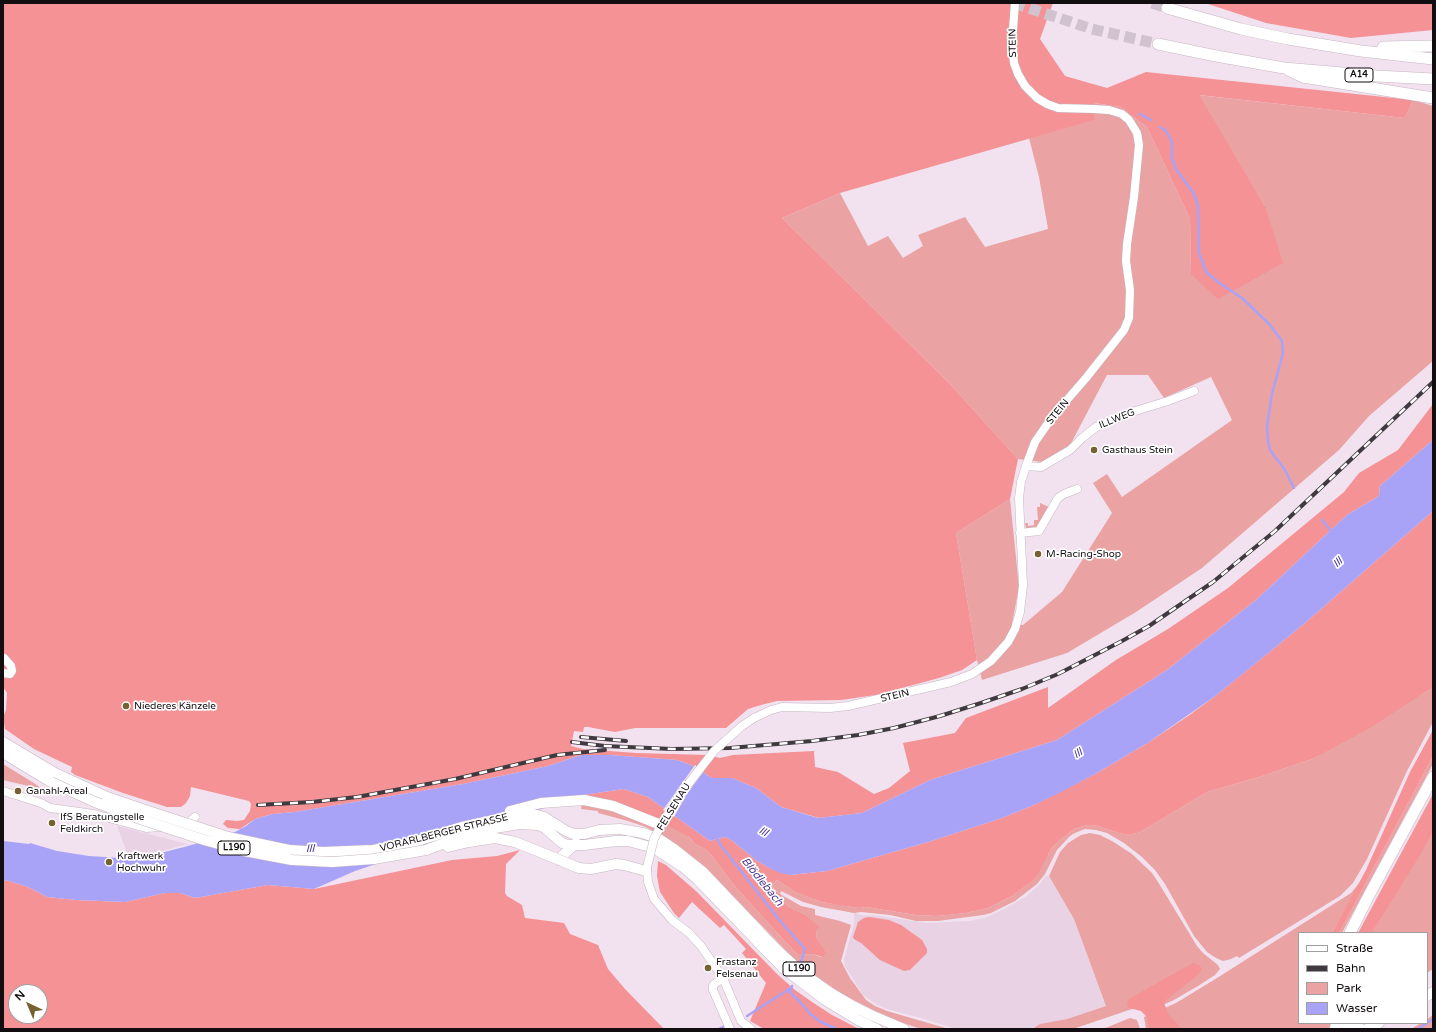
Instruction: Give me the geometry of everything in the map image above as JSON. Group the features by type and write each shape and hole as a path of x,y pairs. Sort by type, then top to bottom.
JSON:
{"highway":[{"path":"1167,8 1241,29 1288,39 1351,50 1433,59"},
{"name":"A14","path":"1158,44 1284,68 1433,79"},
{"path":"1351,50 1377,46 1433,46"},
{"path":"1284,68 1302,78 1433,98"},
{"path":"1350,932 1433,777"}],"main road":[{"name":"VORARLBERGER STRASSE","path":"3,742 53,777 95,802 196,838 244,851 292,860 332,862 374,859 439,849 495,828 519,824 538,825 545,828 562,843 574,845"},
{"name":"VORARLBERGER STRASSE","path":"3,754 53,777 145,810 228,837 289,850 323,852 373,850 411,843 462,827 518,815 537,815 544,817 566,831 574,834 584,834 598,830 620,829 643,833 659,839 703,872 776,949 801,972 853,1006 904,1029"},
{"path":"493,820 503,813 541,803 584,800 613,806 661,825"},
{"path":"566,831 574,845"},
{"path":"555,836 558,843 558,860 584,834"},
{"path":"461,841 477,841 495,838 516,842 579,868 591,869 620,864 647,869"},
{"name":"L190","path":"574,845 616,840 628,841 654,848 683,867 770,956 795,978 835,1007 877,1029"},
{"path":"1367,1029 1378,1024"}],"street":[{"name":"STEIN","path":"754,718 771,710 782,707 830,708 874,701 951,682 972,674 991,661 1008,642 1015,629 1020,612 1023,585 1019,498 1021,482 1035,442 1053,416 1086,378 1124,330 1129,318 1130,290 1126,261 1139,145 1138,133 1129,120 1122,114 1109,110 1058,108 1037,98 1025,86 1014,63 1012,43 1014,5"},
{"name":"ILLWEG","path":"1026,466 1041,467 1070,450 1096,427 1132,412 1194,391"},
{"path":"1020,533 1039,531 1058,498 1076,488"},
{"path":"3,673 10,674 12,671 11,666 4,658"},
{"name":"FELSENAU","path":"751,1029 742,1021 723,978 701,946 689,933 672,920 654,899 648,882 647,869 654,839 682,792 714,751 742,726 754,718"},
{"path":"3,792 41,803 50,808 87,813 146,828 186,826 195,817"},
{"path":"723,978 713,985 713,990 730,1029"}],"shaded area":[{"path":"3,3 1053,3 1040,39 1065,76 1107,88 1146,72 1413,100 1405,118 1199,95 1265,206 1283,263 1218,299 1191,274 1190,219 1147,127 1120,107 1094,103 1094,120 840,193 782,218 949,383 1018,459 1010,499 956,533 977,660 962,670 939,678 876,695 841,700 777,701 761,705 748,709 726,728 635,728 615,732 584,727 583,732 574,731 571,746 583,749 636,753 708,755 720,758 733,755 814,751 815,767 838,772 874,794 889,788 910,771 903,743 955,733 966,718 1048,687 1048,708 1116,660 1168,629 1228,588 1344,492 1359,473 1398,450 1433,404 1433,440 1380,486 1379,496 1347,515 1256,600 1167,670 1057,740 930,780 862,813 819,818 781,807 756,788 732,778 712,778 691,765 677,760 610,755 581,755 548,766 463,784 295,812 273,814 255,819 240,829 228,828 223,824 226,820 244,820 250,811 251,804 249,801 191,787 190,796 186,803 181,807 167,807 123,793 75,775 71,772 72,767 34,749 5,729 3,717 6,710 7,693 3,687"},
{"path":"1205,3 1433,3 1433,30 1351,38 1266,23"},
{"path":"1433,511 1433,688 1368,729 1312,759 1259,777 1207,792 1140,832 1130,835 1094,825 1087,825 1074,829 1051,849 1034,880 1012,896 988,908 966,913 937,916 916,915 866,907 859,908 822,902 795,892 777,880 772,886 773,889 780,894 783,902 789,907 806,915 819,927 816,931 817,940 826,951 823,957 812,954 798,955 733,884 713,857 705,849 695,844 689,837 650,816 614,802 583,795 624,789 648,797 710,841 724,837 730,839 756,860 769,868 790,875 827,871 928,842 1002,818 1034,805 1097,773 1149,742 1188,716 1214,697 1305,623"},
{"path":"1433,730 1433,756 1340,932 1333,932 1366,870 1410,772"},
{"path":"1433,794 1433,831 1423,850 1373,932 1359,932"},
{"path":"117,826 188,844 138,857 126,856 126,850"},
{"path":"520,850 506,864 505,893 507,896 522,905 525,918 564,923 570,934 598,945 608,969 625,989 664,1029 3,1029 3,880 28,887 47,897 125,902 165,893 180,893 195,898 268,885 314,889 452,860 497,856"},
{"path":"658,861 666,865 696,891 777,974 795,990 832,1015 859,1029 764,1029 750,1021 766,983 742,953 746,949 724,925 720,928 692,902 679,918 674,913 660,892 657,876"},
{"path":"1046,876 1049,876 1074,919 1106,1006 1067,1019 1040,1024 1034,1029 956,1029 887,1009 876,1004 863,995 845,966 844,959 854,924 854,912 861,915 880,916 927,923 969,921 985,918 1025,897 1038,886"},
{"path":"869,917 889,920 901,925 922,940 927,949 927,953 910,970 904,971 880,960 853,937 858,922"},
{"path":"1193,963 1199,965 1202,969 1198,975 1164,1003 1169,1015 1182,1029 1149,1029 1147,1017 1141,1011 1129,1008 1127,1005 1129,999"}],"green space":[{"path":"1198,95 1405,118 1413,100 1433,106 1433,361 1369,416 1339,450 1202,568 1136,612 1067,653 982,680 977,660 956,533 1010,499 1019,587 1012,624 1023,625 1062,592 1112,513 1093,483 1107,474 1122,497 1232,420 1211,377 1164,398 1148,375 1107,375 1069,447 1043,462 1018,459 949,383 782,218 840,193 868,246 888,236 903,258 923,246 918,235 965,217 985,247 1048,229 1039,177 1029,138 1093,120 1094,103 1120,107 1147,127 1190,219 1191,274 1265,206"},
{"path":"1040,503 1049,507 1037,528 1026,528 1025,523 1028,523 1028,526 1034,525 1034,520 1038,520 1037,507 1040,507"},
{"path":"1433,688 1433,722 1407,771 1367,859 1353,883 1340,896 1239,958 1237,956 1223,961 1207,952 1194,936 1165,884 1155,870 1142,857 1124,843 1107,833 1096,830 1085,829 1070,836 1057,850 1045,874 1037,884 1015,901 991,913 983,915 938,921 916,921 890,915 861,912 854,913 821,907 803,902 781,891 780,894 772,886 777,880 795,892 822,902 859,908 866,907 916,915 937,916 966,913 988,908 1012,896 1034,880 1051,849 1074,829 1087,825 1094,825 1130,835 1140,832 1207,792 1259,777 1312,759"},
{"path":"1433,756 1433,764 1343,932 1340,932"},
{"path":"3,764 37,785 41,789 3,780"},
{"path":"583,795 614,802 650,816 686,834 695,844 705,849 713,857 733,884 798,955 812,954 821,957 826,951 817,941 816,931 818,927 806,915 789,907 783,902 780,894 801,906 815,909 815,915 851,925 841,961 850,978 866,1000 887,1011 949,1029 921,1029 900,1022 842,994 793,958 706,868 677,845 646,827 598,813 598,811 581,809"},
{"path":"1433,831 1433,969 1428,972 1428,932 1373,932"},
{"path":"1090,833 1100,835 1112,841 1132,854 1152,873 1197,946 1218,965 1220,969 1215,975 1198,986 1174,1000 1154,1009 1135,1008 1073,1029 1034,1029 1040,1024 1067,1019 1106,1006 1074,919 1049,876 1060,852 1068,843 1081,835"},
{"path":"1361,881 1333,932 1298,932 1298,1024 1334,1024 1331,1029 1146,1029 1144,1017 1176,1003 1351,893"},
{"path":"1433,1015 1433,1029 1411,1029 1419,1024 1428,1024 1428,1018"},
{"path":"1130,1018 1137,1020 1140,1029 1103,1029"}],"water":[{"name":"Ill","path":"1433,440 1433,511 1305,623 1214,697 1149,742 1097,773 1059,793 1002,818 928,842 827,871 790,875 780,873 769,868 756,860 730,839 724,837 710,841 648,797 624,789 583,795 355,871 314,889 268,885 195,898 180,893 165,893 125,902 47,897 28,887 3,880 3,841 30,843 57,851 89,856 137,859 235,832 255,819 273,814 295,812 463,784 548,766 581,755 610,755 677,760 691,765 712,778 732,778 756,788 781,807 818,818 862,813 930,780 1057,740 1167,670 1256,600 1347,515 1379,496 1380,486"}],"pier":[{"path":"695,765 704,771 687,794 674,817 663,810"}],"waterway":[{"path":"1140,114 1151,120"},
{"path":"1160,127 1166,131 1172,142 1172,158 1176,169 1194,194 1198,206 1199,253 1206,272 1242,298 1270,325 1282,341 1283,353 1272,394 1267,426 1268,441 1270,450 1285,470 1294,488"},
{"path":"1322,520 1332,532"},
{"name":"Blödlebach","path":"716,836 722,847 781,922 805,949 800,965"},
{"name":"Blödlebach","path":"792,986 790,992 810,1014 821,1022 837,1029"},
{"path":"747,1016 791,988"},
{"path":"1428,1022 1433,1019"},
{"path":"1418,1029 1426,1024"},
{"path":"719,1029 723,1027"}],"tunnel":[{"path":"1014,3 1092,29 1158,44"},
{"path":"1152,3 1167,8"}],"railway":[{"path":"572,742 605,746 672,749 730,748 812,741 858,735 894,728 940,716 1022,689 1058,674 1149,626 1213,582 1275,531 1433,382"},
{"path":"581,737 626,741"},
{"path":"258,805 312,802 357,797 455,779 557,755 605,750"}],"place":[{"name":"Gasthaus Stein","path":"1094,450"},
{"name":"M-Racing-Shop","path":"1038,554"},
{"name":"Niederes Känzele","path":"126,706"},
{"name":"Ganahl-Areal","path":"18,791"},
{"name":"IfS Beratungstelle Feldkirch","path":"52,823"},
{"name":"Kraftwerk Hochwuhr","path":"109,862"},
{"name":"Frastanz Felsenau","path":"708,968"}]}
